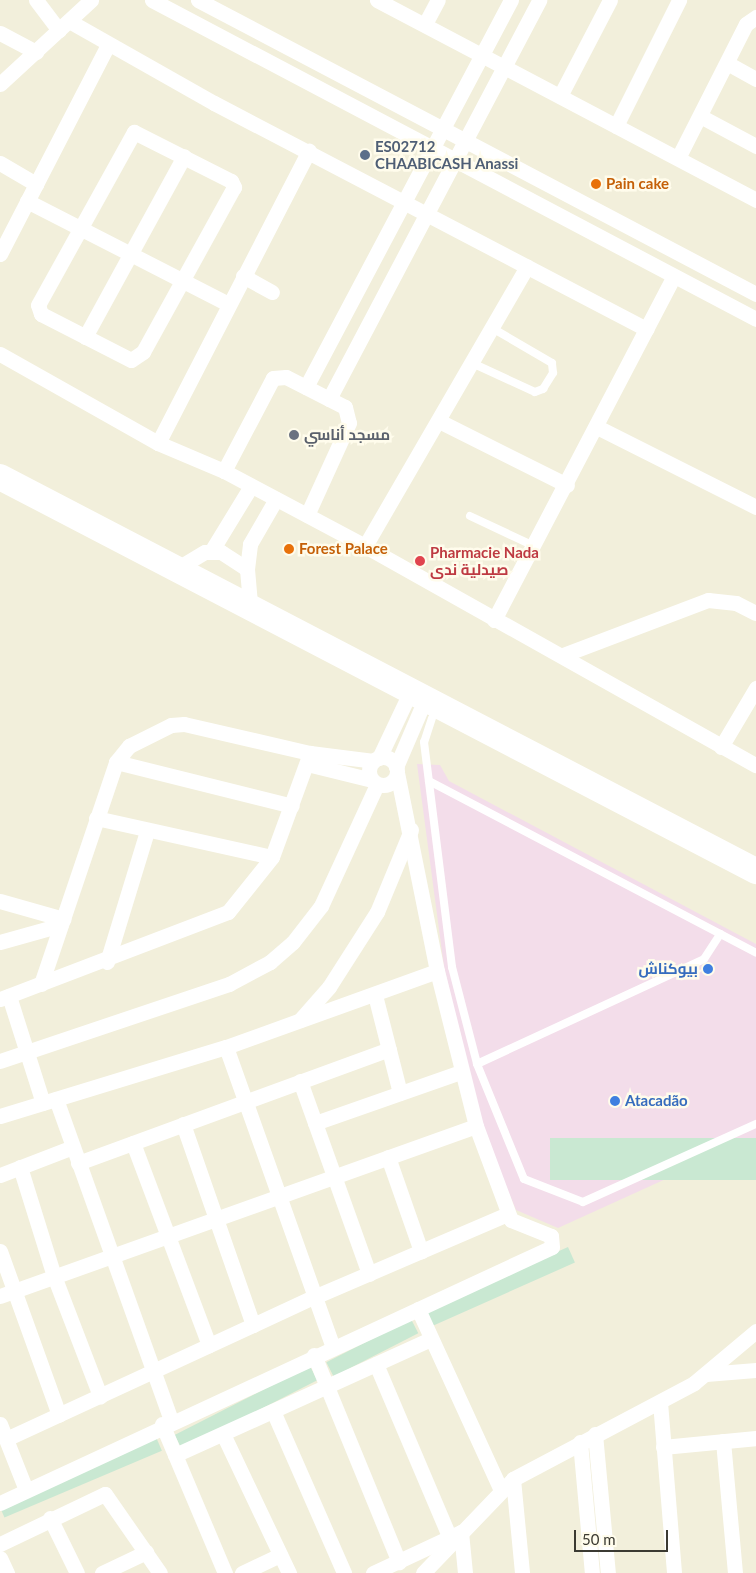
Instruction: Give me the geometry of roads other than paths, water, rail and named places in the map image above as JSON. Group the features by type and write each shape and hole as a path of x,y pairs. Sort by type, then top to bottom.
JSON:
{"highway":[{"path":"0,477 250,604 756,871"},
{"path":"0,495 419,711 756,888"}],"street":[{"path":"36,0 64,26 108,45 308,151 427,211 527,267 647,329"},
{"path":"0,84 91,0"},
{"path":"152,0 431,150 756,320"},
{"path":"198,0 756,294"},
{"path":"377,0 756,200"},
{"path":"425,24 438,0"},
{"path":"306,388 403,199 443,129 511,0"},
{"path":"329,399 452,161 539,0"},
{"path":"560,96 610,0"},
{"path":"616,126 679,0"},
{"path":"678,158 746,24 756,17"},
{"path":"0,33 36,52"},
{"path":"0,254 6,227 27,201 108,45"},
{"path":"727,63 756,79"},
{"path":"700,116 756,146"},
{"path":"139,132 231,181 234,187 139,357 131,360 85,337 38,310 80,229 132,134 139,132"},
{"path":"158,443 308,151"},
{"path":"85,337 184,156"},
{"path":"0,163 36,184"},
{"path":"27,201 228,304"},
{"path":"365,546 527,267"},
{"path":"243,276 272,292"},
{"path":"494,620 567,485 674,276"},
{"path":"0,354 158,443 224,471 365,546 494,620 563,655 721,747 756,765"},
{"path":"224,471 269,382 286,377 329,399 345,408 350,417 307,515"},
{"path":"439,421 567,485"},
{"path":"597,427 756,507"},
{"path":"178,568 212,550 251,486"},
{"path":"250,604 247,569 250,544 276,499"},
{"path":"212,550 247,569"},
{"path":"563,655 708,600 730,602 756,613"},
{"path":"721,747 756,688"},
{"path":"0,1061 229,984 270,962 293,942 321,906 374,782 369,770 376,759 419,711"},
{"path":"41,984 116,762 129,746 177,724 309,759 374,782 392,782 419,711"},
{"path":"0,1503 167,1422 552,1247 551,1236 518,1225 508,1214 476,1126 461,1072 438,971 412,830 397,770 389,759 309,759"},
{"path":"225,1573 175,1456 152,1372 72,1147 49,1101 4,997 106,962 228,912 272,856 309,759"},
{"path":"116,762 292,806"},
{"path":"96,818 147,831 272,856"},
{"path":"299,1021 359,943 396,872 412,830"},
{"path":"106,962 147,831"},
{"path":"0,901 62,922"},
{"path":"0,942 62,922"},
{"path":"0,1116 226,1047 438,971"},
{"path":"375,995 400,1093"},
{"path":"226,1047 333,1348"},
{"path":"78,1163 389,1049"},
{"path":"315,1124 461,1072"},
{"path":"300,1081 369,1274"},
{"path":"183,1124 253,1325"},
{"path":"7,1293 476,1126"},
{"path":"133,1143 210,1345"},
{"path":"0,1175 72,1147"},
{"path":"388,1157 421,1250"},
{"path":"20,1167 54,1276 100,1396"},
{"path":"6,1439 314,1297 508,1214"},
{"path":"0,1252 7,1293 60,1415"},
{"path":"418,1309 501,1490"},
{"path":"423,1573 455,1535 513,1478 660,1402 706,1374 756,1331"},
{"path":"175,1456 431,1338"},
{"path":"314,1355 399,1562"},
{"path":"376,1364 455,1535 465,1573"},
{"path":"706,1374 756,1370"},
{"path":"660,1402 674,1573"},
{"path":"273,1411 344,1573"},
{"path":"0,1424 26,1490"},
{"path":"223,1434 289,1573"},
{"path":"595,1434 608,1573"},
{"path":"664,1447 756,1438"},
{"path":"723,1441 735,1573"},
{"path":"580,1442 592,1573"},
{"path":"513,1478 522,1573"},
{"path":"0,1544 50,1518 105,1494 160,1573"},
{"path":"50,1518 77,1573"},
{"path":"373,1573 455,1535"},
{"path":"102,1573 146,1552"},
{"path":"242,1573 280,1556"},
{"path":"0,1558 7,1573"}],"lane":[{"path":"472,363 534,392 543,389 553,373 552,363 492,328"},
{"path":"470,516 534,546"},
{"path":"419,711 452,967 477,1064 524,1179 583,1202 756,1124"},
{"path":"429,781 756,953"},
{"path":"477,1064 704,959 720,934"}],"place":[{"name":"ES02712 CHAABICASH Anassi","path":"365,155"},
{"name":"Pain cake","path":"596,184"},
{"name":"مسجد أناسي","path":"294,435"},
{"name":"Forest Palace","path":"289,549"},
{"name":"Pharmacie Nada صيدلية ندى","path":"420,561"},
{"name":"بيوكناش","path":"708,969"},
{"name":"Atacadão","path":"615,1101"}]}
